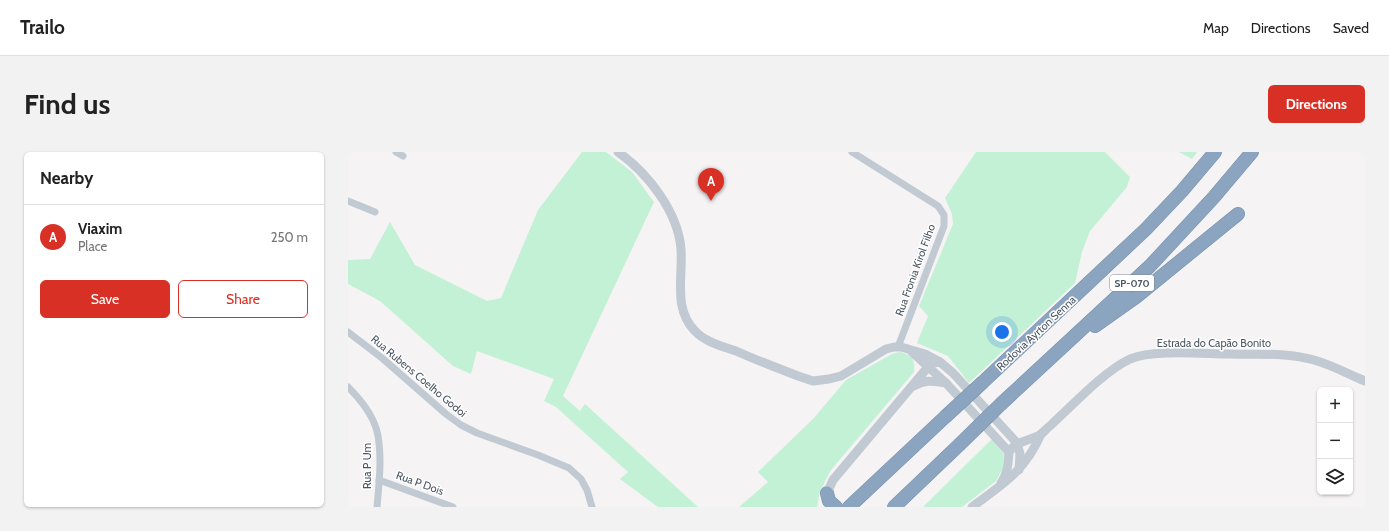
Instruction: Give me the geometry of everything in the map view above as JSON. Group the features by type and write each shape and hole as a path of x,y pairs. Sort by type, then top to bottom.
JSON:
{"highway":[{"name":"Rodovia Ayrton Senna","path":"849,507 1146,229 1216,152"},
{"name":"SP-070","path":"895,506 1002,403 1150,266 1214,197 1252,152"},
{"path":"1066,344 1094,328 1136,297 1238,214"},
{"path":"824,507 827,493"},
{"path":"827,493 829,501 836,507"}],"street":[{"path":"618,152 643,172 661,197 677,228 681,251 681,303 684,315 689,324 703,338 813,381 841,376 886,349 898,347 912,352 925,354 940,362 953,373 1017,443 1020,454 1019,470"},
{"name":"Rua Fronia Kirol Filho","path":"852,152 938,206 944,215 944,226 898,347"},
{"path":"348,201 375,212"},
{"name":"Rua Rubens Coelho Godoi","path":"348,332 382,358 446,414 461,425 476,433 538,455 569,468 581,479 587,490 592,507"},
{"path":"912,352 946,383 1009,452 1006,477 997,489"},
{"name":"Estrada do Capão Bonito","path":"1009,452 1011,447 1017,443 1026,441 1040,434 1118,366 1132,358 1148,355 1177,353 1286,355 1314,360 1365,381"},
{"path":"827,493 833,480 928,367 933,363 940,362"},
{"path":"911,387 921,382 931,380 946,383"},
{"name":"Rua P Um","path":"348,387 370,415 378,435 379,480 377,507"},
{"path":"972,507 1008,481 1019,470 1034,448 1040,434"},
{"name":"Rua P Dois","path":"379,480 453,507"}],"green space":[{"path":"582,152 606,152 632,172 654,202 563,396 580,411 585,404 698,507 658,507 620,479 628,472 556,407 544,401 554,379 477,351 471,374 453,366 380,301 348,284 348,260 370,259 390,222 415,265 487,301 501,298 538,210"},
{"path":"976,152 1105,152 1130,177 1127,187 1090,231 1082,252 1075,283 969,383 948,356 917,343 928,316 919,306 953,224 952,214 945,198"},
{"path":"1179,152 1197,152 1192,159"},
{"path":"900,352 908,355 912,359 914,364 914,372 831,470 820,491 817,507 739,507 768,482 758,472 814,418 846,380 892,354"},
{"path":"992,439 1004,454 1003,468 996,481 962,507 923,507"}],"place":[{"name":"Viaxim","path":"711,201"}]}
